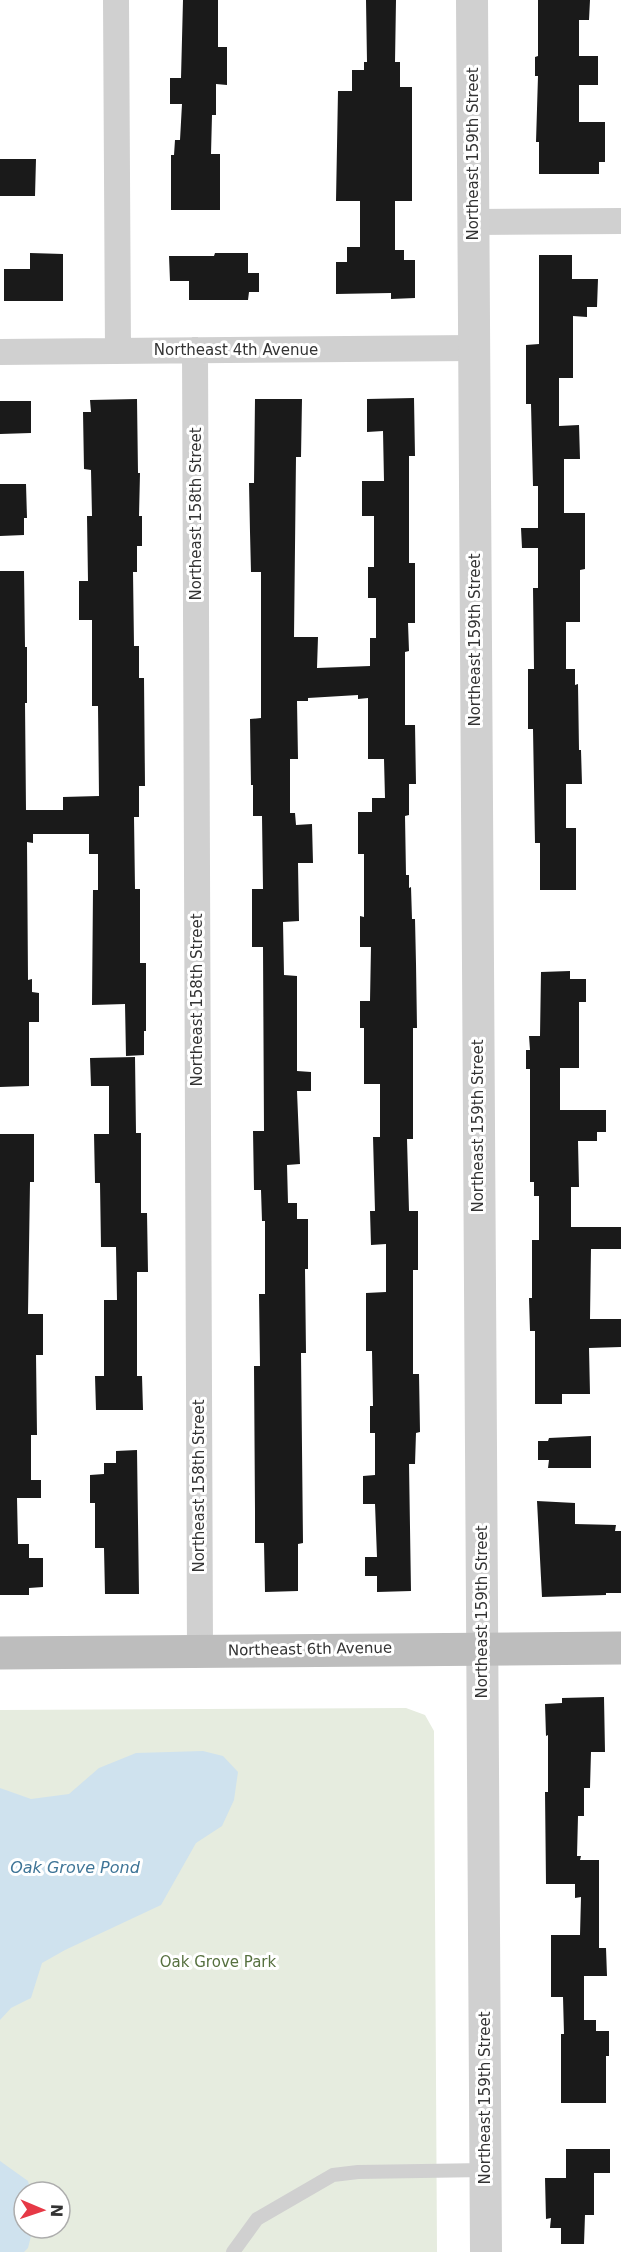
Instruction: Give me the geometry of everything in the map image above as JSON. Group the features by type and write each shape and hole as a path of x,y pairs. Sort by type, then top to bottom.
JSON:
{"main road":[{"name":"Northeast 6th Avenue","path":"0,1653 621,1648"}],"street":[{"path":"116,0 118,351"},
{"name":"Northeast 159th Street","path":"472,0 486,2252"},
{"path":"473,222 621,222"},
{"name":"Northeast 4th Avenue","path":"0,352 473,348"},
{"name":"Northeast 158th Street","path":"195,350 200,1650"}],"lane":[{"path":"233,2252 257,2219 333,2175 358,2172 485,2170"}],"green space":[{"name":"Oak Grove Park","path":"406,1708 425,1715 434,1731 437,2252 0,2252 0,1710"}],"water":[{"name":"Oak Grove Pond","path":"203,1751 223,1756 238,1772 234,1800 222,1826 196,1843 161,1905 42,1963 31,1998 11,2008 0,2020 0,1788 31,1799 69,1794 99,1768 136,1753"},
{"path":"0,2161 27,2180 12,2180 12,2240 30,2240 24,2252 0,2252"}],"building":[{"path":"183,0 218,0 218,47 227,47 227,85 216,84 216,115 212,115 211,154 220,154 220,210 171,210 171,155 174,155 175,140 180,140 182,104 170,104 170,78 181,78"},
{"path":"366,0 396,0 395,62 400,62 400,87 412,87 412,201 395,201 395,250 404,250 404,260 415,260 415,298 391,299 391,293 336,294 336,262 347,262 347,247 360,247 360,201 336,201 338,91 352,91 352,70 364,70 364,62 367,62"},
{"path":"538,0 590,0 589,20 579,20 579,56 598,56 598,85 579,85 579,122 605,122 605,162 599,162 599,174 539,174 539,142 536,142 538,76 535,76 535,57 538,56"},
{"path":"0,159 36,159 35,196 0,196"},
{"path":"30,253 63,254 63,301 4,301 4,269 30,269"},
{"path":"215,253 248,253 248,273 259,273 259,292 249,292 248,300 189,300 189,281 170,281 169,256 214,256"},
{"path":"539,255 572,255 572,279 598,279 597,307 587,307 587,317 573,316 573,378 559,378 559,426 579,425 580,459 564,459 564,513 585,513 585,569 580,570 580,622 566,622 566,669 575,669 575,685 578,684 579,750 581,750 582,784 566,784 566,828 576,828 576,890 540,890 540,843 535,843 533,729 528,729 528,669 534,669 533,588 538,588 538,548 522,548 521,528 538,528 538,486 533,486 531,404 526,404 526,345 539,344"},
{"path":"414,398 415,456 409,456 409,563 415,563 415,623 408,623 409,651 405,652 405,725 415,725 416,784 409,784 409,815 405,816 406,875 409,875 409,888 411,887 412,919 415,919 417,1028 413,1028 413,1139 407,1139 409,1211 418,1211 418,1270 413,1270 413,1374 419,1374 420,1432 416,1433 415,1464 409,1464 411,1591 377,1592 377,1576 365,1576 365,1557 377,1557 375,1504 363,1504 363,1476 375,1475 375,1433 370,1433 370,1406 373,1406 372,1351 366,1351 366,1293 386,1292 386,1244 371,1245 370,1211 375,1211 373,1137 380,1137 380,1084 364,1084 364,1028 360,1028 360,1001 370,1001 371,947 360,947 360,916 364,917 364,854 358,854 358,812 372,812 372,798 385,798 384,759 368,759 368,698 358,699 358,695 308,698 308,701 297,701 298,759 290,759 290,813 295,813 296,825 312,824 313,863 298,863 299,921 283,922 284,975 297,976 297,1071 311,1072 311,1091 297,1091 300,1164 287,1165 288,1203 297,1203 297,1219 308,1219 308,1269 305,1269 306,1353 301,1353 303,1543 298,1544 298,1591 265,1592 264,1543 255,1543 254,1366 260,1366 259,1294 265,1294 265,1221 262,1221 261,1190 254,1190 253,1131 264,1131 263,947 252,947 252,889 263,889 262,816 253,816 253,785 251,785 250,719 261,718 261,572 251,572 249,483 254,483 255,399 302,399 301,457 296,457 294,637 318,637 317,668 370,666 370,638 376,638 376,598 368,598 368,567 374,567 374,516 362,516 362,481 384,481 383,431 367,432 367,399"},
{"path":"137,399 139,516 142,516 142,546 137,546 137,572 133,572 134,646 139,646 139,678 144,678 145,786 139,786 139,817 134,817 135,889 140,889 140,963 146,963 144,1055 126,1056 125,1004 92,1005 93,890 98,890 98,854 89,854 89,834 33,834 33,843 27,842 28,980 32,979 32,992 39,993 39,1022 29,1022 29,1086 0,1087 0,571 24,571 25,647 27,647 26,810 63,810 63,797 99,796 98,706 92,706 92,620 79,620 79,581 88,581 87,516 92,516 91,470 84,469 83,412 91,412 90,400"},
{"path":"0,401 31,401 31,433 0,434"},
{"path":"0,484 26,484 27,518 24,518 24,535 0,536"},
{"path":"570,971 570,979 586,979 586,1002 579,1002 579,1068 560,1068 560,1110 606,1110 606,1132 597,1132 597,1141 578,1141 579,1187 571,1187 571,1227 621,1227 621,1249 591,1249 590,1319 621,1319 621,1347 589,1348 590,1394 562,1394 562,1404 535,1404 535,1331 530,1331 529,1298 532,1298 532,1240 539,1240 539,1196 534,1196 534,1182 530,1182 530,1069 526,1069 526,1050 530,1050 529,1036 540,1036 541,972"},
{"path":"135,1057 136,1133 141,1133 141,1213 147,1213 148,1272 137,1272 137,1376 142,1376 143,1410 96,1410 95,1376 104,1376 104,1300 117,1300 116,1247 101,1247 100,1183 95,1183 94,1134 109,1134 109,1086 91,1086 90,1058"},
{"path":"0,1134 34,1134 34,1182 30,1182 28,1314 43,1314 43,1355 36,1355 37,1435 31,1435 31,1480 41,1480 41,1498 17,1498 18,1544 29,1544 29,1558 43,1558 43,1587 29,1588 29,1595 0,1595"},
{"path":"591,1436 591,1468 548,1468 549,1460 538,1460 538,1441 548,1441 549,1438"},
{"path":"137,1450 139,1594 105,1594 104,1548 95,1548 95,1503 90,1503 90,1475 104,1474 104,1463 116,1463 116,1451"},
{"path":"537,1501 575,1503 575,1524 616,1525 615,1531 621,1531 621,1593 542,1597"},
{"path":"604,1697 605,1752 591,1752 590,1788 584,1788 584,1816 578,1816 577,1856 581,1856 580,1860 599,1860 599,1948 606,1948 607,1976 584,1976 584,2020 596,2020 596,2031 609,2031 609,2056 606,2056 606,2103 561,2103 563,1997 551,1997 551,1935 580,1935 581,1897 575,1898 575,1884 546,1884 545,1792 548,1792 548,1735 546,1736 545,1704 562,1703 562,1698"},
{"path":"566,2149 610,2149 610,2173 594,2173 594,2215 585,2215 584,2244 561,2244 561,2228 550,2228 551,2218 546,2219 545,2178 566,2178"}]}
